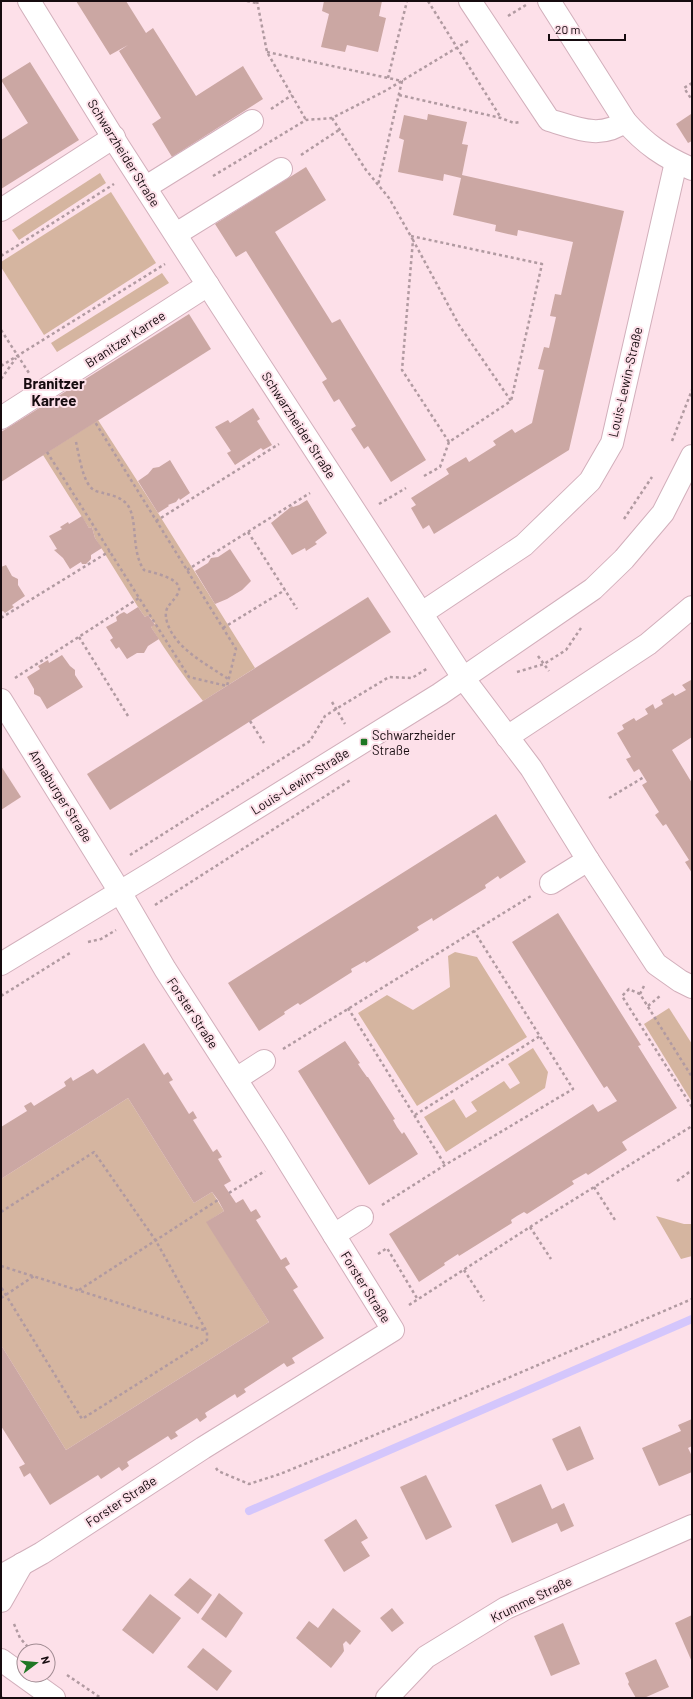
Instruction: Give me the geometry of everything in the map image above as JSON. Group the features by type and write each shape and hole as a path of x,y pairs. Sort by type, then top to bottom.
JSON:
{"street":[{"name":"Schwarzheider Straße","path":"29,1 140,179 449,656 464,679 531,768 588,860 656,964"},
{"path":"470,1 549,120 593,132 616,128 625,121"},
{"path":"549,1 625,121 639,137 654,149 684,165"},
{"path":"140,179 259,116"},
{"path":"1,210 114,137"},
{"name":"Louis-Lewin-Straße","path":"422,613 524,545 590,481 612,444 684,165"},
{"path":"176,234 281,169"},
{"name":"Branitzer Karree","path":"1,418 208,285"},
{"name":"Louis-Lewin-Straße","path":"1,964 364,742 464,679 593,589 624,559 663,513 692,456"},
{"path":"507,737 648,644 692,607"},
{"name":"Annaburger Straße","path":"1,700 120,892"},
{"path":"551,882 588,860"},
{"name":"Forster Straße","path":"1,1576 393,1330 286,1157 145,936 120,892"},
{"path":"656,964 680,981 692,987"},
{"path":"236,1079 264,1061"},
{"path":"334,1235 362,1218"},
{"name":"Krumme Straße","path":"387,1698 426,1657 506,1608 692,1526"},
{"name":"Forster Straße","path":"1,1601 22,1564"},
{"path":"1,1660 54,1698"}],"path":[{"path":"247,1 256,2 267,52 306,120"},
{"path":"388,78 407,1"},
{"path":"399,95 501,118 428,1"},
{"path":"283,134 306,120 332,118 385,91 527,5"},
{"path":"267,52 402,81"},
{"path":"378,185 402,81"},
{"path":"692,83 684,88 692,100"},
{"path":"259,116 292,95"},
{"path":"332,118 366,170 389,198 414,240 459,325 511,401"},
{"path":"300,155 339,130"},
{"path":"1,256 140,179"},
{"path":"411,236 542,264 511,401 449,442 440,467 424,476"},
{"path":"414,240 402,370 449,442"},
{"path":"1,366 159,268"},
{"path":"1,330 28,372"},
{"path":"1,379 18,356"},
{"path":"670,445 692,390"},
{"path":"48,452 188,677 227,686 236,649 95,422"},
{"path":"76,442 84,474 89,485 95,491 115,496 126,503 134,524 136,552 140,564 144,570 168,577 177,583 179,589 178,594 167,606 166,612 167,622 172,632 189,652 228,679"},
{"path":"156,521 279,444"},
{"path":"622,521 656,472"},
{"path":"379,504 406,488"},
{"path":"187,570 310,493"},
{"path":"248,532 297,609"},
{"path":"1,618 110,551"},
{"path":"223,628 285,590"},
{"path":"15,678 139,598"},
{"path":"79,637 128,716"},
{"path":"106,870 310,741 325,716 389,678 412,678 449,656"},
{"path":"537,656 549,671"},
{"path":"332,702 346,726"},
{"path":"250,721 264,743"},
{"path":"609,798 644,776"},
{"path":"264,1061 551,882"},
{"path":"362,1218 445,1165 573,1089 474,931"},
{"path":"640,994 656,964"},
{"path":"692,1077 640,994 629,989 622,996 692,1107"},
{"path":"348,1008 445,1165"},
{"path":"415,1115 540,1036"},
{"path":"409,1305 530,1227 692,1126"},
{"path":"1,1212 94,1152 156,1241 207,1332 207,1340 82,1419 1,1287"},
{"path":"229,1194 286,1157"},
{"path":"677,1181 692,1170"},
{"path":"594,1187 615,1220"},
{"path":"79,1291 218,1200"},
{"path":"530,1227 551,1259"},
{"path":"378,1254 387,1248 418,1300"},
{"path":"1,1266 207,1332"},
{"path":"464,1270 484,1301"},
{"path":"1,1298 34,1276"},
{"path":"203,1448 218,1471 250,1484 280,1474 349,1446 692,1299"},
{"path":"14,1624 20,1638 24,1643"},
{"path":"62,1672 101,1698"}],"shaded area":[{"path":"100,173 106,183 19,240 12,230"},
{"path":"111,192 156,263 44,335 1,267 1,262"},
{"path":"162,273 169,283 57,352 51,343"},
{"path":"98,420 255,668 203,701 163,646 151,627 155,624 148,615 145,617 138,607 95,538 92,527 89,528 43,455"},
{"path":"455,952 477,957 527,1037 417,1106 358,1013 387,995 413,1010 450,987 448,956"},
{"path":"669,1008 692,1044 692,1102 644,1024"},
{"path":"533,1048 548,1072 545,1088 446,1152 424,1117 454,1099 466,1118 477,1111 471,1102 504,1081 510,1089 520,1083 508,1064"},
{"path":"128,1098 194,1203 212,1192 224,1211 207,1222 269,1322 66,1450 1,1345 1,1179"},
{"path":"656,1216 684,1224 692,1224 692,1256 681,1259"}],"building":[{"path":"76,1 126,1 146,33 153,28 196,96 243,66 263,99 172,157 152,124 161,118 119,51 128,45 110,55"},
{"path":"324,1 382,1 379,16 386,18 378,52 347,45 345,52 321,47 329,14 322,11"},
{"path":"30,62 79,140 1,189 1,140 28,123 1,80"},
{"path":"428,114 467,122 462,144 468,145 462,175 624,211 569,450 434,534 429,525 423,529 411,508 416,505 411,498 449,474 446,469 466,457 469,462 496,445 493,441 512,429 515,433 532,423 544,370 538,369 544,347 549,348 556,317 550,316 555,294 561,295 573,242 518,230 517,236 495,231 496,225 453,215 461,178 444,174 443,181 398,172 404,140 399,138 404,115 427,120"},
{"path":"691,114 692,141 688,143 676,124"},
{"path":"306,167 326,200 275,232 332,323 340,319 426,460 391,482 368,446 364,449 351,429 356,426 339,399 334,402 322,382 327,379 246,251 236,257 215,224"},
{"path":"189,314 211,349 1,482 1,432"},
{"path":"253,408 260,419 257,421 272,445 263,450 261,448 235,465 227,453 231,451 215,427 228,420 230,423"},
{"path":"170,460 190,493 180,500 179,498 176,502 168,505 169,506 158,513 138,481 148,474 153,468 159,467"},
{"path":"307,500 327,533 315,542 317,544 306,551 305,548 292,555 271,523 292,506 299,505"},
{"path":"82,516 89,528 92,527 95,538 102,548 91,555 91,559 86,564 82,564 81,562 70,569 63,558 54,550 57,549 49,536 62,529 60,527 68,522 69,524"},
{"path":"230,549 251,581 242,590 215,604 195,571 208,563 211,558 218,557"},
{"path":"6,565 12,576 18,579 18,585 25,596 12,605 14,607 5,613 3,611 1,612 1,567"},
{"path":"368,597 391,632 110,810 87,774"},
{"path":"138,607 145,617 148,615 155,625 151,627 159,639 148,646 144,653 137,653 127,659 119,647 116,649 110,640 113,638 106,627 117,621 116,617 120,614 124,612 127,614"},
{"path":"62,655 75,670 75,675 83,687 47,709 40,697 34,694 34,689 27,677 40,669 38,666 48,660 49,663"},
{"path":"691,680 692,737 672,750 692,783 692,873 685,862 689,860 666,824 663,826 655,815 659,812 642,785 647,782 639,769 634,772 626,759 631,757 617,733 624,729 622,725 634,718 636,721 648,714 645,709 653,704 655,709 663,704 661,700 673,693 675,696 686,690 682,685"},
{"path":"1,766 21,797 1,810"},
{"path":"496,814 526,862 500,879 498,876 485,885 486,888 433,921 432,918 417,927 419,930 366,963 365,961 351,969 352,972 300,1005 298,1003 284,1012 285,1014 259,1031 228,983"},
{"path":"558,913 641,1045 638,1046 677,1108 622,1142 627,1150 588,1175 586,1173 572,1181 574,1184 527,1214 524,1212 517,1216 511,1220 512,1223 459,1256 458,1254 444,1263 445,1265 419,1282 389,1234 593,1104 598,1112 617,1101 607,1086 604,1088 512,942"},
{"path":"345,1041 360,1063 358,1064 395,1119 393,1120 397,1127 402,1134 404,1132 418,1154 369,1185 298,1071"},
{"path":"144,1043 164,1075 168,1072 173,1080 169,1082 189,1114 193,1111 197,1118 193,1120 213,1152 217,1149 222,1157 218,1159 231,1181 224,1185 236,1203 243,1199 251,1212 256,1209 261,1217 256,1220 281,1260 286,1257 290,1264 285,1267 298,1287 293,1290 324,1338 292,1358 295,1363 287,1367 284,1363 244,1389 246,1392 237,1398 235,1394 205,1413 207,1417 200,1422 197,1418 175,1432 178,1436 171,1440 168,1436 127,1462 129,1466 122,1471 119,1467 101,1479 98,1475 50,1505 30,1473 24,1477 19,1467 25,1464 1,1426 1,1345 66,1450 269,1322 206,1222 224,1211 218,1200 212,1192 194,1203 128,1098 1,1179 1,1127 27,1111 24,1106 31,1102 34,1106 66,1086 64,1082 71,1077 73,1081 93,1069 97,1074"},
{"path":"692,1419 692,1446 688,1448 692,1456 692,1472 659,1486 642,1448 681,1431 678,1425"},
{"path":"580,1426 594,1459 567,1471 552,1439"},
{"path":"426,1475 452,1527 426,1540 400,1487"},
{"path":"541,1484 552,1509 564,1503 574,1526 561,1532 557,1523 512,1543 495,1505"},
{"path":"356,1519 368,1538 361,1542 370,1556 344,1572 324,1540"},
{"path":"190,1578 212,1595 198,1614 174,1595"},
{"path":"219,1593 243,1613 226,1638 201,1619"},
{"path":"150,1594 181,1618 153,1654 122,1630"},
{"path":"333,1608 361,1631 350,1645 346,1641 343,1644 344,1651 331,1668 296,1638 309,1621 318,1628"},
{"path":"392,1608 404,1623 392,1632 380,1618"},
{"path":"692,1615 692,1662 675,1623"},
{"path":"563,1623 580,1664 551,1676 534,1636"},
{"path":"203,1648 232,1671 217,1691 187,1667"},
{"path":"656,1659 669,1687 644,1698 636,1698 628,1684 629,1682 625,1673"}],"waterway":[{"path":"249,1511 692,1319"}],"place":[{"name":"Schwarzheider Straße","path":"364,742"}],"district":[{"name":"Branitzer Karree","path":"54,392"}]}
